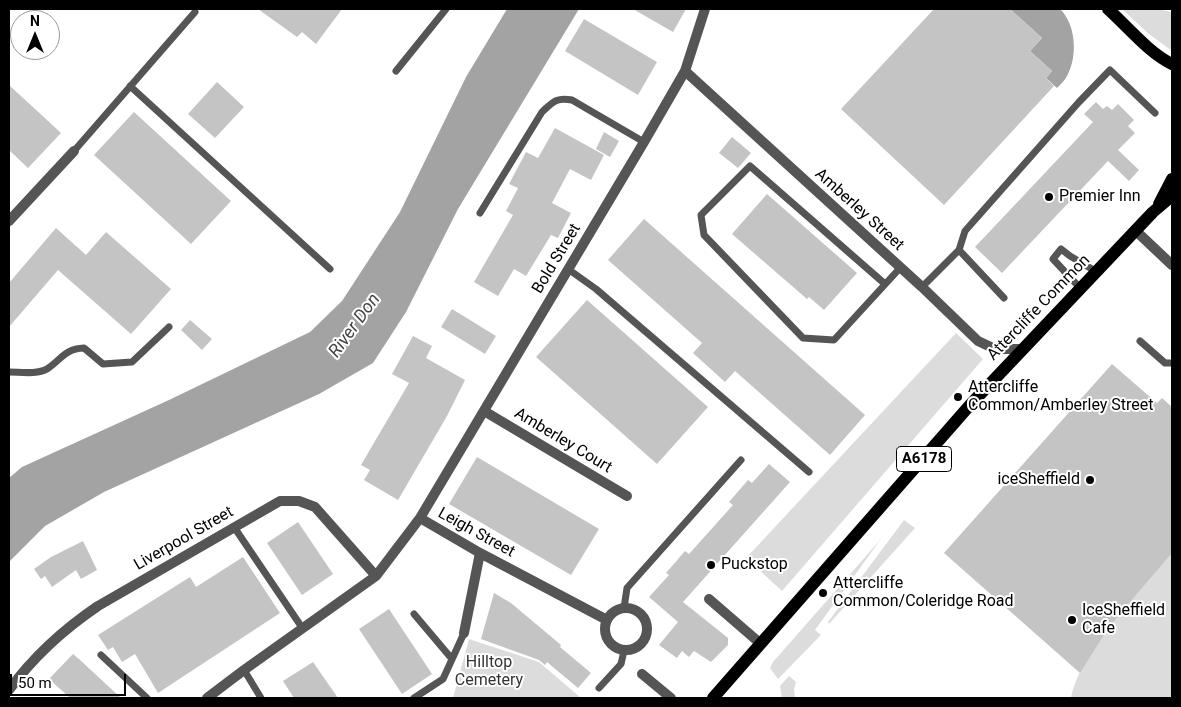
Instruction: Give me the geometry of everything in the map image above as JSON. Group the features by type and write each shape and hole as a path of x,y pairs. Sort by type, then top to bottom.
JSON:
{"main road":[{"path":"1108,9 1146,44 1172,64"},
{"name":"Attercliffe Common","path":"1153,212 1172,179"},
{"name":"Attercliffe Common","path":"718,696 761,644 970,405 1153,212 1172,196"}],"street":[{"name":"Bold Street","path":"420,518 685,71 706,9"},
{"name":"Amberley Street","path":"685,71 922,286 978,341 995,349 1022,349"},
{"path":"9,221 74,151"},
{"path":"1136,231 1172,265"},
{"name":"Amberley Court","path":"484,411 627,496"},
{"name":"Liverpool Street","path":"9,690 25,667 71,624 98,606 280,501 299,501 315,507 376,576"},
{"name":"Leigh Street","path":"208,698 244,670 376,576 420,518 480,553 607,620"},
{"path":"464,633 480,553"},
{"path":"709,599 761,644"},
{"path":"624,608 638,612 644,617 648,631 642,644 631,650 624,651 612,645 608,640 605,634 607,620 617,610 624,608"},
{"path":"642,674 671,698"}],"lane":[{"path":"396,71 446,9"},
{"path":"74,151 195,12"},
{"path":"922,286 959,250 965,231 1078,102 1110,70 1155,112"},
{"path":"130,86 330,269"},
{"path":"480,213 542,112 562,98 572,100 644,142"},
{"path":"885,284 750,166 701,215 704,236 803,338 834,340 900,268"},
{"path":"959,250 1004,298"},
{"path":"1081,289 1055,253 1070,256 1097,272"},
{"path":"568,269 596,289 809,472"},
{"path":"9,372 40,372 75,348 84,348 103,364 132,362 169,327"},
{"path":"1140,341 1166,363 1172,363"},
{"path":"624,608 627,588 740,460"},
{"path":"234,527 303,629"},
{"path":"414,614 452,659"},
{"path":"414,698 443,679 464,633"},
{"path":"599,688 621,664 624,651"},
{"path":"101,655 146,698"},
{"path":"244,670 261,698"}],"green space":[{"path":"1122,9 1157,9 1172,12 1172,51 1149,34"},
{"path":"956,333 983,359 782,591 746,558"},
{"path":"904,520 915,528 829,624 828,622"},
{"path":"881,539 815,630 821,635 778,679 770,668 773,662"},
{"path":"1172,553 1172,698 1071,698 1086,660 1099,641 1128,602"},
{"name":"Hilltop Cemetery","path":"469,639 539,662 581,698 453,698"},
{"path":"789,676 796,682 794,689 795,698 782,698 780,686"}],"water":[{"name":"River Don","path":"507,9 579,9 458,209 406,312 373,363 319,394 104,492 45,526 9,562 9,478 22,467 169,400 310,332 342,301 400,212 466,77"},
{"path":"1010,9 1060,9 1065,15 1074,41 1073,60 1067,76 1057,88 1046,78 1052,71 1030,51 1042,38"}],"building":[{"path":"258,9 342,9 316,44 302,32 297,37"},
{"path":"633,9 686,9 673,32"},
{"path":"934,9 1010,9 1042,38 1030,51 1052,71 1046,78 1054,86 944,205 841,109"},
{"path":"584,19 657,62 638,95 565,51"},
{"path":"217,82 244,107 215,138 188,114"},
{"path":"9,85 61,133 28,168 9,150"},
{"name":"Premier Inn","path":"1096,102 1103,109 1107,106 1112,110 1118,104 1134,120 1128,126 1135,133 1118,150 1139,170 1129,181 1108,161 1002,273 975,247 1093,122 1084,114"},
{"path":"134,112 231,201 191,244 94,155"},
{"path":"555,128 604,155 591,180 570,169 552,203 571,213 558,238 551,235 526,276 514,269 498,296 474,282 513,215 506,211 518,188 509,184 526,152 538,158"},
{"path":"604,132 619,141 610,157 596,149"},
{"path":"732,137 751,153 738,168 719,153"},
{"path":"767,194 857,273 824,310 809,297 807,299 732,234"},
{"path":"644,219 865,415 830,455 735,371 725,382 693,353 702,343 608,260"},
{"path":"56,228 86,255 106,232 171,289 131,334 58,270 9,327 9,283"},
{"path":"587,300 708,407 657,464 536,357"},
{"path":"452,309 496,336 485,354 441,327"},
{"path":"190,320 212,339 202,350 181,330"},
{"path":"413,336 432,346 426,358 465,380 447,416 398,500 364,480 370,470 361,465 409,383 392,374"},
{"name":"iceSheffield","path":"1112,364 1157,403 1162,398 1172,407 1172,553 1107,630 1080,673 944,553"},
{"path":"477,457 599,529 571,575 449,504"},
{"path":"769,464 790,482 683,602 728,638 728,645 711,662 694,651 689,657 682,651 677,658 659,645 678,622 649,597 669,575 666,573 685,551 689,554 733,505 729,502 748,480 752,483"},
{"path":"298,522 333,574 302,595 267,543"},
{"path":"83,541 97,570 81,579 76,570 52,587 45,576 41,579 34,569 51,557"},
{"path":"243,557 280,613 158,693 135,654 122,662 113,647 108,650 98,635 190,577 196,587"},
{"path":"494,593 511,603 591,673 578,688 547,662 545,665 539,660 481,639"},
{"path":"389,609 432,674 402,694 359,629"},
{"path":"73,654 121,698 70,698 49,679"},
{"path":"313,662 338,698 294,698 283,681"}],"place":[{"name":"Premier Inn","path":"1049,197"},
{"name":"Attercliffe Common/Amberley Street","path":"958,397"},
{"name":"iceSheffield","path":"1090,480"},
{"name":"Puckstop","path":"711,565"},
{"name":"Attercliffe Common/Coleridge Road","path":"823,593"},
{"name":"IceSheffield Cafe","path":"1072,620"}]}
